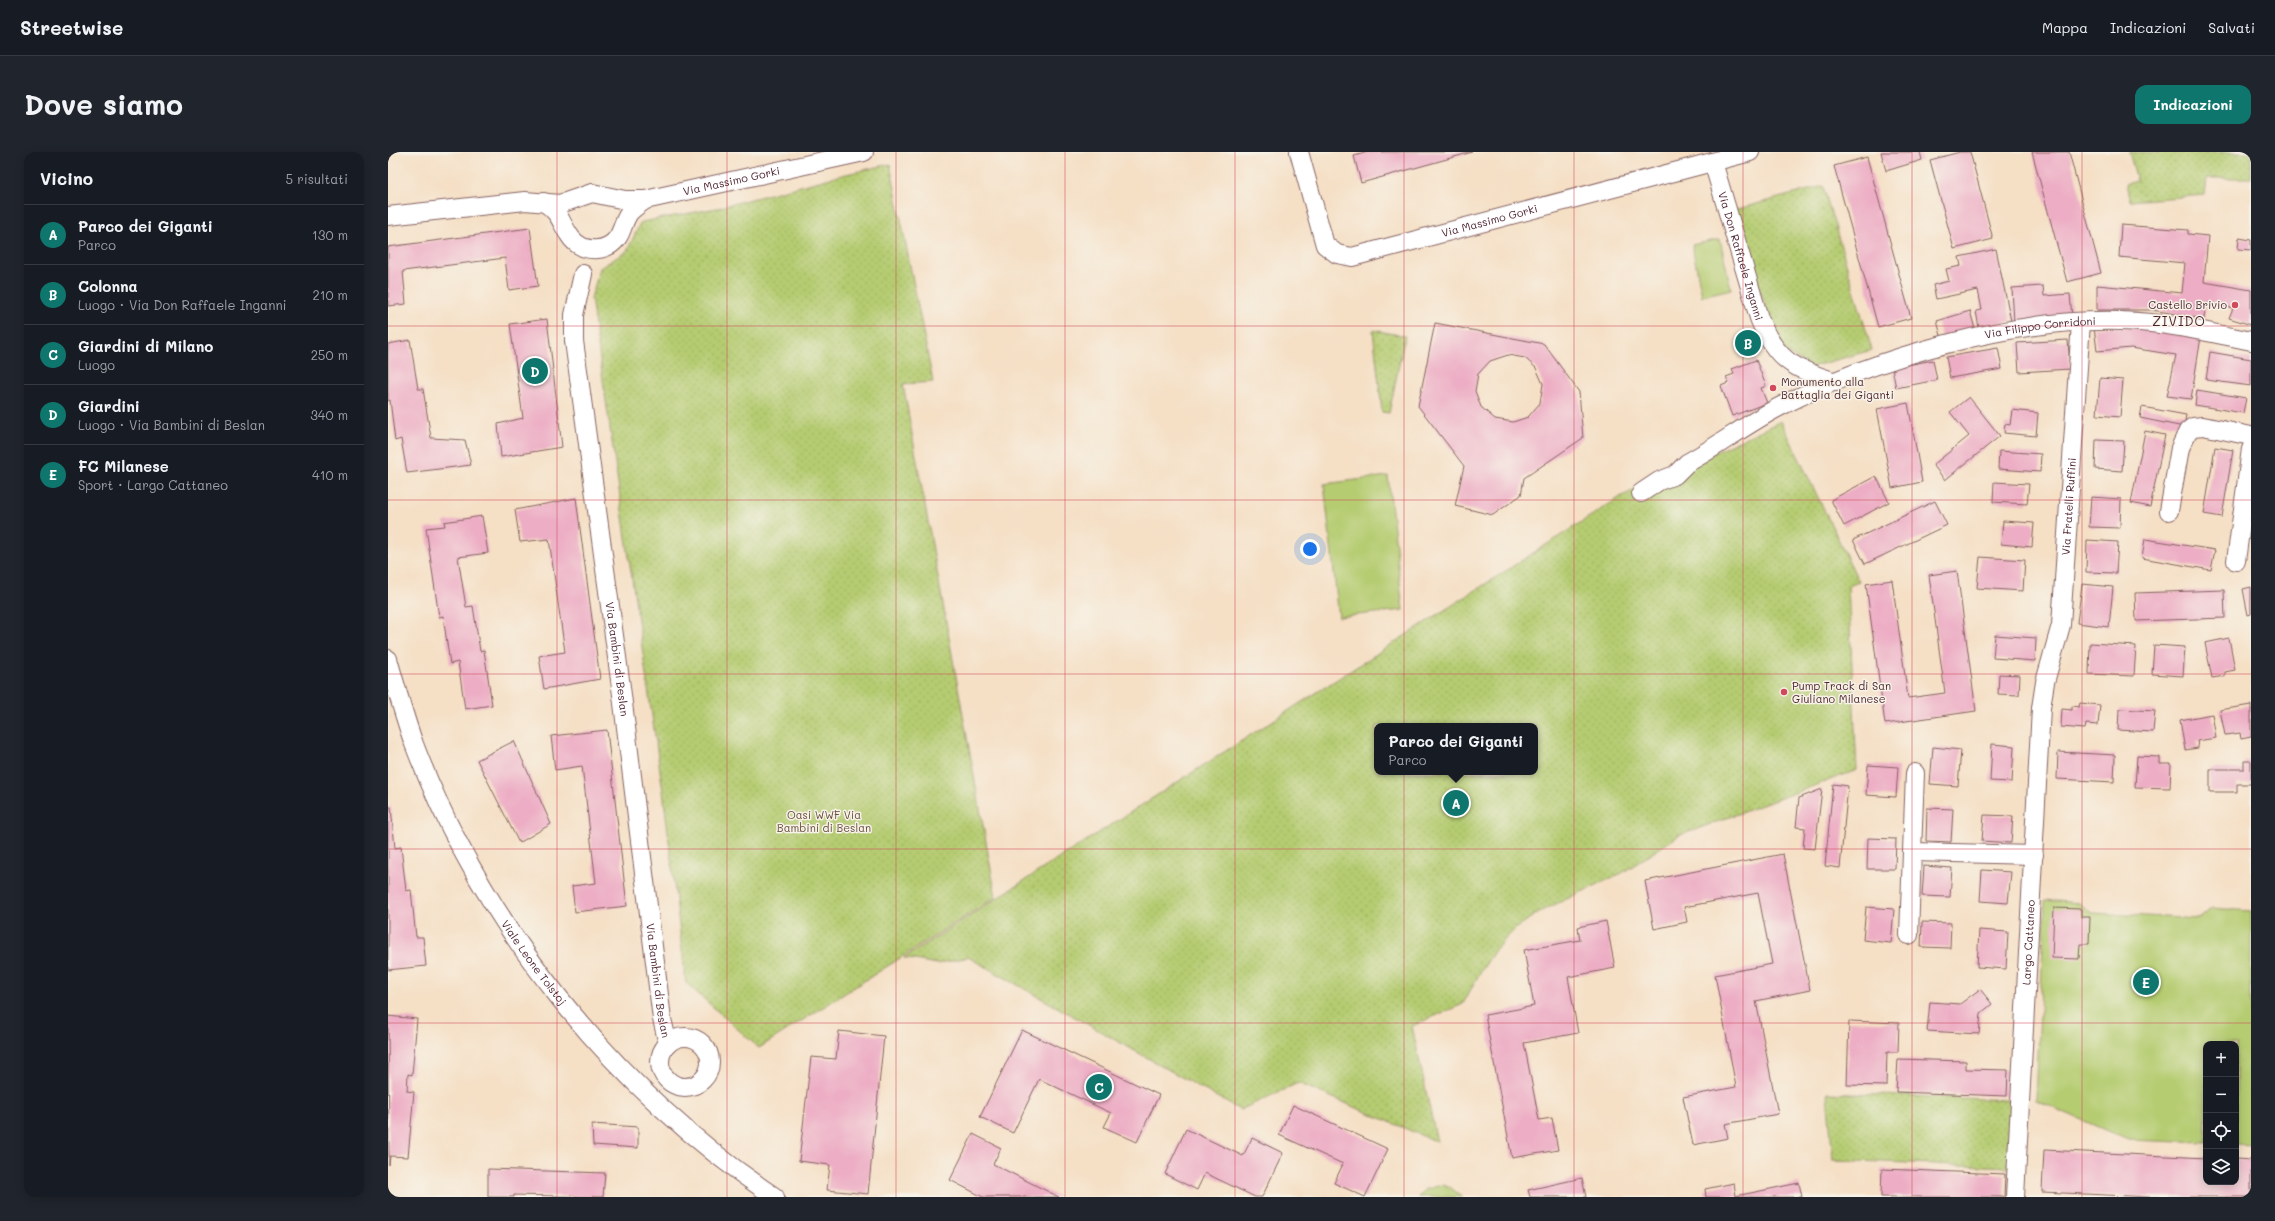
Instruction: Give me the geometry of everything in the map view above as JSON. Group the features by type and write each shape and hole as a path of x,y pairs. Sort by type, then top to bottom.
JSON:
{"street":[{"name":"Via Massimo Gorki","path":"388,216 524,201 560,204 592,193 625,200 645,200 864,152"},
{"name":"Via Massimo Gorki","path":"1299,152 1323,241 1333,251 1352,257 1750,152"},
{"name":"Via Don Raffaele Inganni","path":"1713,162 1759,318 1768,339 1778,354 1793,366 1811,375 1836,382"},
{"path":"606,196 615,202 620,210 622,220 621,230"},
{"path":"572,236 567,214 577,199"},
{"name":"Via Massimo Gorki","path":"606,246 616,240 630,212 645,200"},
{"path":"544,202 560,216 572,236 591,249 606,246"},
{"name":"Via Bambini di Beslan","path":"572,236 581,254 583,274 574,315 574,341 623,699 662,1019 668,1044"},
{"name":"Via Bambini di Beslan","path":"583,274 593,258 606,246"},
{"name":"Via Filippo Corridoni","path":"1641,493 1659,481 1675,475 1687,463 1781,406 1836,382 1901,358 1953,343 2011,331 2081,322 2146,323 2251,341"},
{"name":"Via Fratelli Ruffini","path":"2043,689 2061,625 2081,322"},
{"path":"2169,511 2180,448 2188,432 2193,427 2203,426 2251,436"},
{"path":"2236,561 2251,449"},
{"name":"Viale Leone Tolstoj","path":"388,659 395,711 450,824 485,888 518,943 606,1051 674,1120 709,1150 775,1197"},
{"name":"Largo Cattaneo","path":"2015,1197 2034,855 2040,708 2043,689"},
{"path":"1909,935 1915,773"},
{"path":"1912,852 2034,855"}],"green space":[{"path":"2129,152 2251,152 2251,178 2207,178 2205,195 2130,201 2126,184 2137,181"},
{"name":"Oasi WWF Via Bambini di Beslan","path":"890,164 933,382 903,384 996,897 759,1048 686,983 663,791 591,298 600,268 627,251 642,222 717,208"},
{"path":"1823,186 1872,350 1811,367 1785,352 1770,321 1734,210"},
{"path":"1720,239 1731,289 1702,296 1692,245"},
{"path":"1373,330 1405,336 1389,413 1382,412"},
{"path":"1781,421 1859,582 1848,586 1857,770 1678,836 1622,873 1539,912 1516,928 1495,950 1478,976 1463,1004 1412,1026 1437,1142 1298,1083 1240,1110 968,957 937,964 904,958 1622,496"},
{"path":"1388,476 1403,610 1339,617 1324,484"},
{"path":"2045,900 2079,903 2092,913 2199,919 2212,908 2251,911 2251,1145 2239,1144 2239,1041 2203,1041 2203,1143 2128,1140 2036,1100"},
{"path":"1827,1093 2012,1100 2010,1167 1833,1160"},
{"path":"1443,1185 1451,1188 1462,1197 1418,1197 1426,1189"}],"building":[{"path":"1368,152 1472,152 1361,183 1354,156"},
{"path":"1881,152 1920,152 1922,160 1886,171"},
{"path":"1960,152 1970,152 1993,239 1954,249 1930,160"},
{"path":"2032,152 2069,152 2101,273 2067,282"},
{"path":"1867,157 1911,318 1878,327 1834,166"},
{"path":"2121,225 2188,230 2188,234 2208,236 2204,282 2251,290 2251,325 2229,318 2233,308 2206,303 2204,319 2152,310 2097,310 2097,285 2182,293 2185,263 2119,257"},
{"path":"530,228 538,286 509,290 505,258 403,271 406,304 388,306 388,247"},
{"path":"2239,238 2251,240 2251,250 2238,249"},
{"path":"1996,249 2011,321 1979,328 1976,311 1982,310 1978,290 1936,299 1933,285 1949,281 1946,269 1961,266 1959,257"},
{"path":"2043,286 2044,296 2070,294 2072,318 2014,322 2012,288"},
{"path":"1970,311 1975,329 1942,339 1937,321"},
{"path":"547,319 562,447 501,457 498,424 523,418 510,324"},
{"path":"1435,323 1544,344 1579,392 1583,438 1524,478 1521,495 1493,515 1455,506 1464,466 1418,406","holes":["1508,355 1525,358 1536,368 1543,384 1540,403 1528,417 1513,422 1495,419 1481,407 1475,391 1478,374 1490,361"]},
{"path":"2094,327 2136,327 2201,337 2191,399 2167,396 2176,355 2131,348 2097,351"},
{"path":"410,340 418,389 423,389 431,438 465,440 471,465 407,473 401,439 395,441 390,400 388,401 388,344"},
{"path":"2068,340 2070,369 2019,372 2017,343"},
{"path":"1998,348 2002,369 1950,378 1946,357"},
{"path":"2210,352 2251,359 2251,386 2206,380"},
{"path":"1756,360 1766,386 1761,388 1767,403 1732,416 1721,386 1728,383 1726,377 1734,374 1732,369"},
{"path":"1933,360 1937,380 1896,388 1892,368"},
{"path":"2100,378 2123,380 2120,417 2097,415"},
{"path":"2197,390 2246,398 2243,413 2195,405"},
{"path":"1969,397 2000,436 1945,480 1933,465 1969,436 1950,412"},
{"path":"1908,403 1922,482 1892,488 1877,409"},
{"path":"2142,407 2186,415 2184,427 2140,418"},
{"path":"2012,410 2038,413 2036,436 2004,433 2005,424 2010,425"},
{"path":"2145,431 2165,435 2150,507 2131,503"},
{"path":"2096,440 2124,441 2122,471 2095,469"},
{"path":"2215,447 2233,450 2222,517 2204,514"},
{"path":"1999,451 2041,454 2040,472 1998,469"},
{"path":"1876,476 1889,502 1844,526 1831,500"},
{"path":"1994,482 2029,484 2027,504 1993,502"},
{"path":"2091,497 2121,499 2120,528 2089,527"},
{"path":"576,498 600,679 544,689 539,656 565,652 549,539 520,542 515,510"},
{"path":"1935,501 1947,525 1865,564 1853,540"},
{"path":"482,516 488,553 458,557 466,607 473,606 480,651 484,650 492,705 465,709 458,662 450,664 443,616 439,617 426,528 445,526 444,522"},
{"path":"2003,521 2034,523 2032,547 2001,544"},
{"path":"2145,539 2215,550 2211,570 2142,558"},
{"path":"2087,540 2118,542 2116,573 2086,572"},
{"path":"1980,557 2025,560 2023,591 1977,588"},
{"path":"1957,571 1976,711 1885,724 1866,584 1892,580 1908,698 1945,693 1929,575"},
{"path":"2082,584 2113,587 2109,627 2077,623"},
{"path":"2251,587 2251,614 2248,615 2243,589"},
{"path":"2224,590 2225,618 2136,621 2135,593"},
{"path":"1995,635 2036,638 2035,661 1993,658"},
{"path":"2229,638 2235,670 2225,672 2225,676 2212,678 2205,643"},
{"path":"2090,643 2136,646 2134,676 2089,674"},
{"path":"2154,645 2185,647 2183,676 2152,674"},
{"path":"1999,674 2020,675 2019,695 1998,694"},
{"path":"2080,703 2100,705 2098,725 2086,724 2085,729 2061,727 2062,709 2072,710 2072,706 2079,707"},
{"path":"2251,705 2251,737 2241,739 2240,733 2225,735 2220,710"},
{"path":"2119,709 2155,711 2153,732 2118,730"},
{"path":"2212,714 2216,738 2197,741 2198,748 2185,750 2180,720"},
{"path":"607,730 627,906 575,912 572,886 596,883 582,766 555,770 551,736"},
{"path":"514,741 551,824 519,843 477,760"},
{"path":"1992,744 2014,746 2012,782 1990,781"},
{"path":"1933,747 1961,750 1958,786 1930,784"},
{"path":"2058,752 2115,755 2114,782 2057,779"},
{"path":"2137,756 2160,757 2160,764 2171,764 2170,788 2135,787"},
{"path":"2244,761 2251,761 2251,784 2237,784 2237,792 2210,792 2210,769 2244,769"},
{"path":"1868,765 1898,767 1896,797 1866,795"},
{"path":"1833,784 1848,786 1840,868 1825,866"},
{"path":"1822,789 1815,849 1803,848 1805,828 1796,827 1799,798"},
{"path":"388,807 391,807 395,848 401,847 406,891 411,890 416,937 423,937 426,966 388,970"},
{"path":"1927,808 1953,809 1951,842 1926,841"},
{"path":"1984,815 2013,816 2011,843 1982,841"},
{"path":"1868,838 1896,839 1895,869 1867,869"},
{"path":"1783,854 1810,990 1756,1001 1778,1114 1725,1124 1728,1138 1693,1145 1683,1097 1736,1087 1715,975 1772,964 1758,893 1684,907 1687,922 1654,929 1645,881"},
{"path":"1924,866 1952,868 1950,897 1922,896"},
{"path":"1982,870 2011,872 2008,903 1980,901"},
{"path":"1866,907 1894,909 1891,943 1863,940"},
{"path":"2054,908 2081,909 2081,917 2090,917 2089,944 2080,944 2079,959 2052,958"},
{"path":"1606,921 1615,968 1568,977 1578,1033 1524,1043 1539,1120 1552,1118 1558,1150 1512,1158 1485,1015 1534,1006 1524,950 1580,940 1578,927"},
{"path":"1922,922 1951,923 1950,948 1921,947"},
{"path":"1979,930 2008,932 2006,969 1977,967"},
{"path":"1980,989 1992,1004 1981,1013 1979,1034 1927,1031 1930,1002 1960,1004"},
{"path":"388,1016 417,1019 412,1075 408,1074 407,1091 414,1092 408,1157 390,1156 389,1165"},
{"path":"1849,1021 1899,1023 1898,1052 1887,1052 1886,1086 1847,1085"},
{"path":"1022,1030 1159,1095 1137,1142 1104,1127 1111,1113 1039,1079 1013,1133 980,1117"},
{"path":"839,1031 884,1036 868,1194 827,1190 830,1165 799,1161 811,1057 836,1059"},
{"path":"1898,1059 1966,1061 1966,1069 2008,1070 2007,1096 1896,1092"},
{"path":"1293,1105 1388,1149 1365,1197 1334,1183 1343,1164 1279,1135"},
{"path":"592,1124 638,1127 638,1148 593,1145"},
{"path":"1186,1129 1243,1156 1252,1138 1283,1153 1262,1197 1255,1197 1205,1173 1197,1190 1165,1174"},
{"path":"973,1134 1001,1148 993,1164 1059,1197 983,1197 950,1180"},
{"path":"2044,1150 2203,1158 2203,1185 2239,1185 2239,1159 2251,1160 2251,1197 2149,1197 2042,1192"},
{"path":"488,1169 605,1173 603,1197 514,1195 514,1197 488,1197"},
{"path":"1882,1169 2005,1174 2004,1197 1881,1197"},
{"path":"1582,1178 1586,1197 1530,1197 1528,1190"},
{"path":"1734,1183 1736,1196 1799,1183 1802,1197 1706,1197 1705,1189"}],"place":[{"name":"Castello Brivio","path":"2235,305"},
{"name":"Colonna","path":"1748,343"},
{"name":"Giardini","path":"535,371"},
{"name":"Monumento alla Battaglia dei Giganti","path":"1773,388"},
{"name":"Pump Track di San Giuliano Milanese","path":"1784,692"},
{"name":"Parco dei Giganti","path":"1456,803"},
{"name":"FC Milanese","path":"2146,982"},
{"name":"Giardini di Milano","path":"1099,1087"}],"district":[{"name":"ZIVIDO","path":"2179,321"}]}
